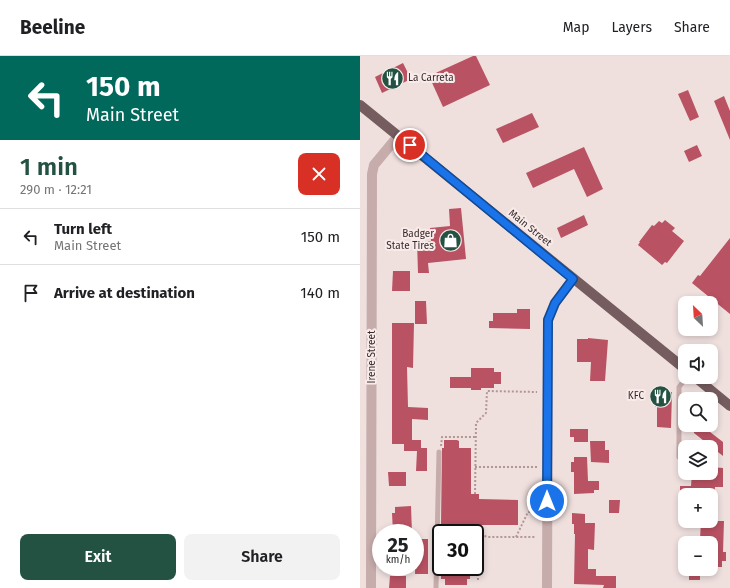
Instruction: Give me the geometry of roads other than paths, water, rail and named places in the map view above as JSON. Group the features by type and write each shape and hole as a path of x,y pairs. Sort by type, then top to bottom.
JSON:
{"main road":[{"name":"Main Street","path":"360,105 678,363"},
{"path":"703,384 730,406"}],"street":[{"name":"Irene Street","path":"371,588 372,174 374,165 398,136"},
{"path":"547,588 548,320 555,303 573,279"}],"lane":[{"path":"679,440 679,388 682,384"},
{"path":"436,588 439,452"}],"place":[{"name":"La Carreta","path":"393,78"},
{"name":"Badger State Tires","path":"450,240"},
{"name":"KFC","path":"660,396"}]}
